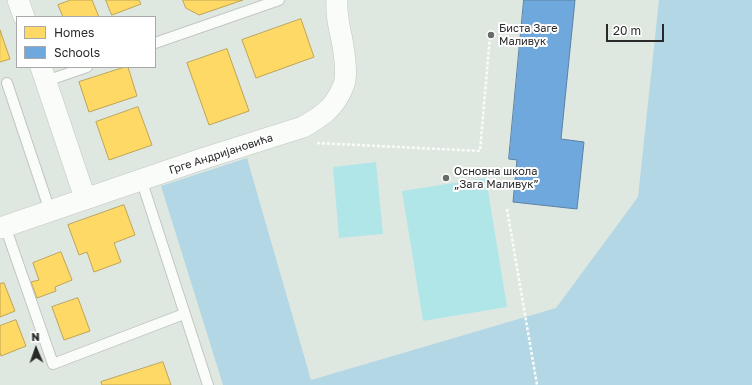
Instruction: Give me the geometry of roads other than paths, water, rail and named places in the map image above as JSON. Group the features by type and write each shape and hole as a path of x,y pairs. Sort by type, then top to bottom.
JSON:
{"street":[{"path":"18,0 24,16"},
{"name":"Грге Андријановића","path":"2,227 141,179 303,127 318,119 338,98 345,80 345,62 336,7 337,0"},
{"path":"43,74 85,198"}],"lane":[{"path":"156,43 279,0"},
{"path":"43,74 81,68"},
{"path":"7,83 50,211"},
{"path":"141,179 208,385"},
{"path":"2,227 53,364 184,314"}],"place":[{"name":"Биста Заге Маливук","path":"491,35"},
{"name":"Основна школа „Зага Маливук”","path":"446,178"}]}
